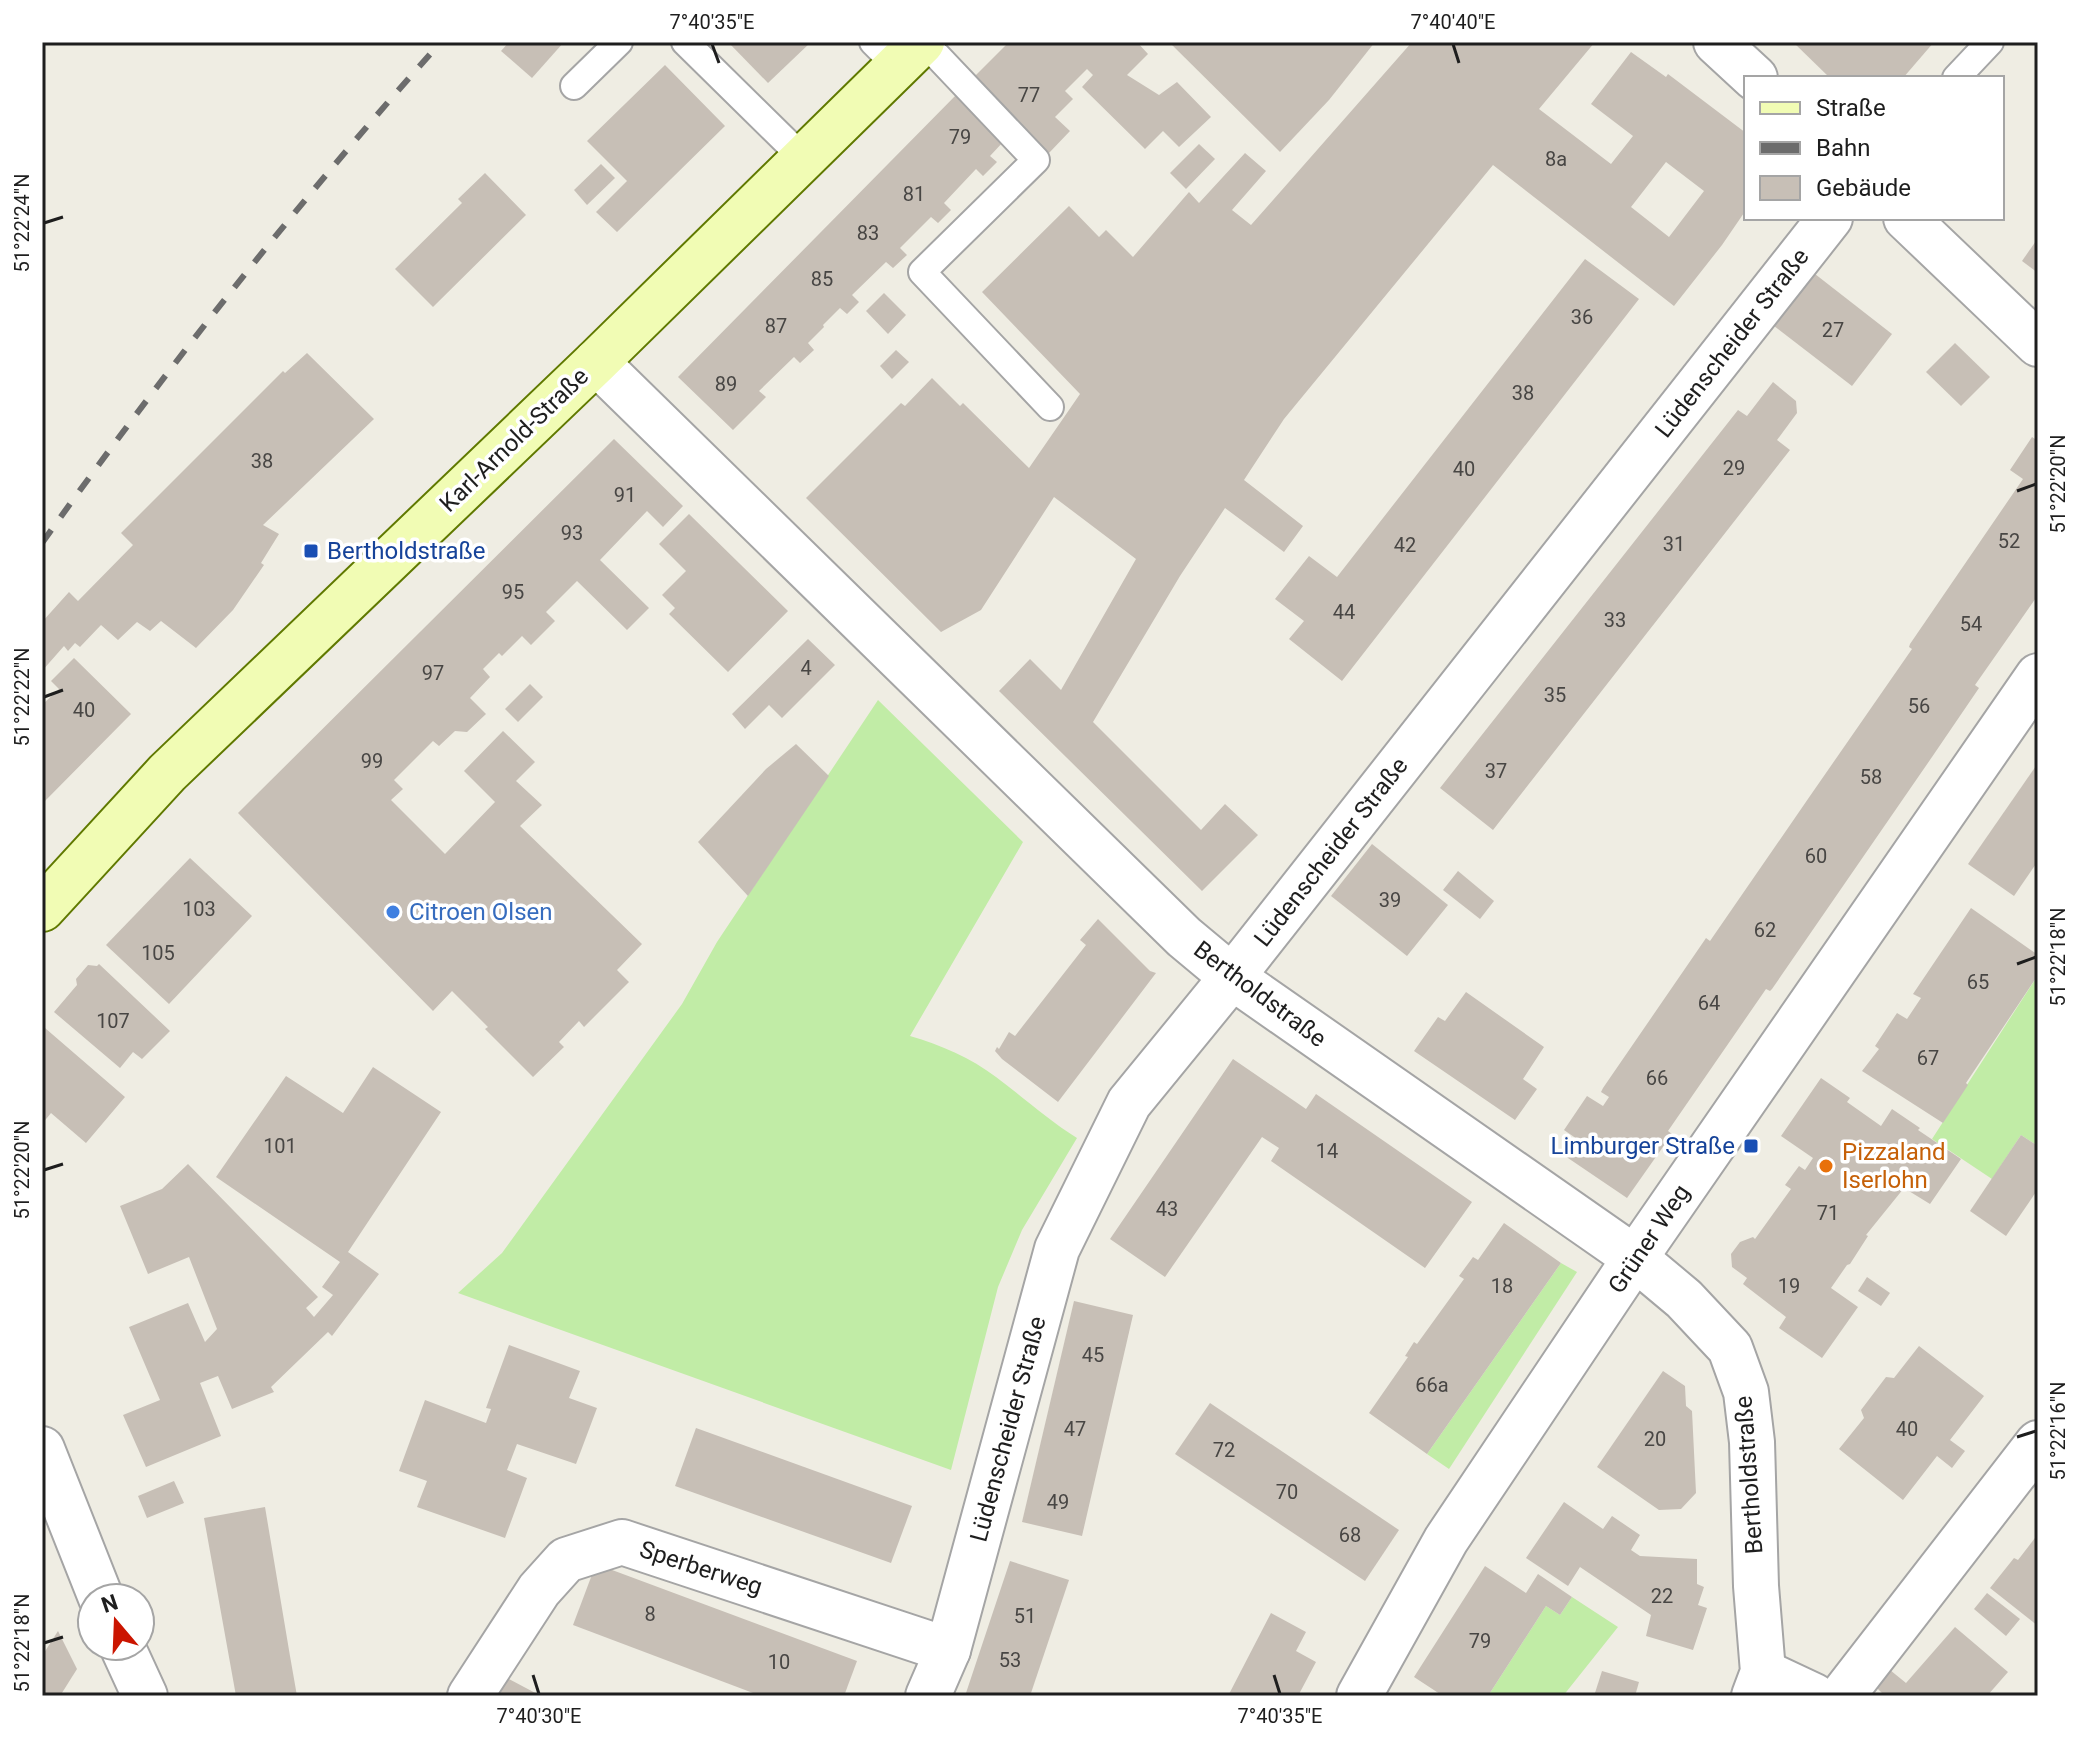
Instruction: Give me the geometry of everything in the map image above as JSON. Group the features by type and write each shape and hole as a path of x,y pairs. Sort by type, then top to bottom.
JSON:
{"main road":[{"name":"Karl-Arnold-Straße","path":"42,909 167,773 804,159 904,48"}],"street":[{"path":"1716,42 1753,76"},
{"name":"Lüdenscheider Straße","path":"928,1696 948,1650 1057,1249 1129,1103 1232,977 1828,220"},
{"path":"1908,220 2038,344"},
{"name":"Bertholdstraße","path":"596,362 1184,937 1232,977 1635,1258 1684,1299 1730,1348 1746,1392 1752,1442 1758,1684 1814,1696"},
{"name":"Grüner Weg","path":"1359,1696 1446,1540 1635,1258 2038,676"},
{"path":"1842,1696 2038,1443"},
{"path":"42,1449 95,1582"},
{"name":"Sperberweg","path":"470,1696 539,1590 566,1560 622,1542 948,1650"},
{"path":"129,1662 145,1696"}],"lane":[{"path":"574,86 619,42"},
{"path":"685,42 804,159"},
{"path":"1958,76 1990,42"},
{"path":"904,48 1036,160 922,272 1050,407"}],"green space":[{"path":"878,700 1023,842 910,1036 976,1064 1077,1138 1022,1230 998,1287 951,1470 458,1293 502,1253 682,1004 717,942"},
{"path":"2038,975 2038,1146 2021,1135 1992,1179 1932,1139"},
{"path":"1561,1263 1577,1272 1449,1469 1427,1454"},
{"path":"1572,1597 1618,1627 1563,1696 1488,1696 1546,1606 1560,1615"}],"building":[{"path":"509,42 564,42 532,78 501,51"},
{"path":"728,42 811,42 768,83"},
{"path":"1009,42 1137,42 1148,54 1127,75 1159,95 1177,82 1211,117 1179,147 1163,131 1145,149 1082,87 1093,75 1087,69 1065,91 1073,99 1055,117 1070,131 1049,153 972,79"},
{"path":"1169,42 1375,42 1329,100 1280,152"},
{"path":"1412,42 1595,42 1539,109 1611,164 1633,136 1591,104 1631,52 1666,77 1668,74 1744,131 1744,213 1674,306 1493,165 1284,419 1244,480 1303,526 1284,552 1225,508 1180,576 1093,722 1201,830 1225,804 1258,835 1202,891 999,691 1030,659 1061,690 1136,559 1054,497 981,610 941,632 806,498 901,403 905,406 932,378 960,406 963,403 1029,468 1080,394 982,292 1069,206 1099,237 1106,230 1133,257 1189,192 1199,203 1245,153 1266,171 1232,210 1251,225","holes":["1666,162 1704,191 1669,237 1631,207"]},
{"path":"1793,42 1934,42 1905,76 1828,76"},
{"path":"665,65 725,126 617,232 596,212 627,181 587,141"},
{"path":"959,92 1004,141 990,156 997,162 983,176 976,169 944,203 951,210 938,223 931,217 900,248 907,255 893,268 886,262 852,295 859,302 847,314 840,308 823,325 808,343 814,350 800,363 794,357 759,391 766,397 733,430 678,377"},
{"path":"1199,144 1215,159 1186,189 1170,173"},
{"path":"601,164 615,178 587,205 574,190"},
{"path":"485,173 526,215 433,307 395,269 462,203 458,199"},
{"path":"2038,238 2038,273 2022,261"},
{"path":"1585,259 1639,299 1342,681 1289,639 1304,621 1275,599 1309,556 1337,577"},
{"path":"1815,274 1892,334 1852,386 1774,326"},
{"path":"884,293 906,315 888,334 866,311"},
{"path":"1955,343 1990,377 1961,406 1926,372"},
{"path":"896,350 909,362 892,379 880,366"},
{"path":"307,353 374,419 263,525 279,534 261,563 264,565 233,610 196,648 161,621 150,631 137,622 118,640 101,625 80,647 75,643 68,651 64,646 42,671 42,622 69,592 78,601 133,545 121,533 283,371 285,373"},
{"path":"1773,382 1796,401 1797,413 1777,440 1790,450 1493,830 1440,788 1738,410 1747,416"},
{"path":"2032,437 2038,441 2038,595 1975,685 1979,688 1772,989 1766,989 1668,1131 1672,1134 1627,1198 1565,1156 1577,1139 1564,1130 1587,1096 1603,1106 1609,1097 1601,1092 1603,1088 1706,938 1710,941 1912,649 1910,644 2023,479 2010,470"},
{"path":"614,439 683,506 663,527 647,511 600,560 649,608 627,630 577,581 546,612 555,621 531,645 522,636 483,669 490,677 470,698 486,714 467,732 455,731 439,746 433,741 394,780 403,789 391,800 445,854 495,802 464,771 503,731 535,762 516,781 542,805 520,826 642,944 617,970 629,982 584,1027 579,1021 559,1042 564,1047 533,1077 452,991 433,1011 238,813"},
{"path":"689,514 788,611 728,672 669,614 675,608 662,595 686,571 659,544"},
{"path":"808,639 835,665 782,718 769,705 745,729 732,714"},
{"path":"74,658 131,714 42,804 42,705 59,689 51,681"},
{"path":"530,684 543,697 518,722 505,709"},
{"path":"796,744 829,776 748,896 698,842 766,769"},
{"path":"2038,763 2038,861 2014,896 1968,864"},
{"path":"1372,844 1448,905 1407,956 1331,896"},
{"path":"190,858 252,916 169,1004 106,945"},
{"path":"1458,871 1494,901 1480,919 1443,890"},
{"path":"1971,908 2038,955 2038,975 1943,1123 1862,1071 1879,1049 1875,1046 1897,1013 1907,1019 1921,998 1913,994"},
{"path":"1098,919 1150,971 1156,973 1058,1102 995,1051 1009,1032 1015,1036 1086,945 1080,940"},
{"path":"99,964 170,1031 142,1059 133,1052 120,1068 54,1012 77,985 76,979 88,965"},
{"path":"1466,992 1544,1047 1523,1079 1537,1089 1515,1120 1414,1051 1438,1017 1445,1021"},
{"path":"45,1028 125,1097 86,1143 51,1113 42,1124 42,1032"},
{"path":"1233,1059 1306,1109 1316,1094 1472,1202 1425,1268 1271,1161 1279,1148 1262,1137 1165,1277 1110,1239"},
{"path":"373,1067 441,1112 348,1252 379,1274 332,1336 328,1332 271,1387 274,1392 232,1409 218,1376 200,1383 221,1436 146,1467 123,1415 160,1400 129,1327 188,1303 205,1342 217,1329 189,1257 148,1274 120,1206 162,1189 188,1164 318,1297 306,1308 314,1317 333,1295 322,1287 340,1262 216,1177 286,1076 343,1113"},
{"path":"1821,1078 1850,1098 1847,1102 1881,1126 1892,1109 1961,1159 1930,1204 1904,1188 1866,1235 1850,1264 1831,1288 1858,1307 1822,1358 1779,1328 1786,1317 1743,1284 1747,1278 1732,1267 1731,1254 1740,1242 1755,1239 1791,1189 1785,1185 1799,1166 1805,1170 1813,1158 1781,1136"},
{"path":"2021,1135 2038,1146 2038,1189 2006,1236 1970,1211"},
{"path":"1504,1223 1561,1263 1427,1454 1369,1413 1408,1357 1405,1356 1414,1342 1417,1344 1464,1279 1459,1276 1473,1257 1478,1260"},
{"path":"1867,1277 1890,1293 1881,1306 1858,1291"},
{"path":"1074,1301 1133,1315 1082,1536 1022,1522"},
{"path":"509,1345 580,1371 569,1398 597,1408 576,1464 517,1444 507,1470 527,1478 505,1538 417,1507 427,1481 399,1471 425,1400 486,1423 491,1409 486,1408"},
{"path":"1919,1346 1984,1396 1950,1440 1965,1451 1952,1468 1937,1456 1903,1500 1839,1449 1864,1418 1861,1410 1886,1377 1894,1378"},
{"path":"1663,1371 1685,1386 1686,1406 1692,1411 1696,1493 1681,1509 1659,1510 1597,1467"},
{"path":"1210,1403 1399,1530 1365,1581 1175,1454"},
{"path":"696,1428 912,1506 891,1563 675,1486"},
{"path":"174,1481 184,1503 147,1518 138,1496"},
{"path":"1564,1502 1603,1529 1612,1516 1640,1535 1631,1550 1640,1556 1697,1559 1697,1584 1704,1587 1698,1605 1707,1608 1693,1650 1646,1636 1651,1615 1580,1567 1568,1586 1526,1558"},
{"path":"265,1507 297,1696 236,1696 204,1518"},
{"path":"2038,1534 2038,1626 1990,1588"},
{"path":"1010,1561 1069,1580 1030,1696 965,1696"},
{"path":"596,1564 857,1661 844,1696 761,1696 573,1625"},
{"path":"1485,1566 1526,1593 1538,1574 1572,1597 1560,1615 1546,1606 1488,1696 1443,1696 1414,1677"},
{"path":"1987,1593 2020,1619 2006,1636 1974,1609"},
{"path":"1271,1613 1306,1632 1296,1651 1316,1662 1298,1696 1228,1696"},
{"path":"1955,1627 2008,1672 1987,1696 1885,1696 1875,1686 1890,1670 1906,1683"},
{"path":"58,1631 77,1669 60,1696 42,1696 42,1656"},
{"path":"1602,1671 1639,1682 1635,1696 1594,1696"},
{"path":"507,1678 541,1696 497,1696"}],"railway":[{"path":"42,543 235,287 336,163 441,42"}],"place":[{"name":"Bertholdstraße","path":"311,551"},
{"name":"Citroen Olsen","path":"393,912"},
{"name":"Limburger Straße","path":"1751,1146"},
{"name":"Pizzaland Iserlohn","path":"1826,1166"}]}
